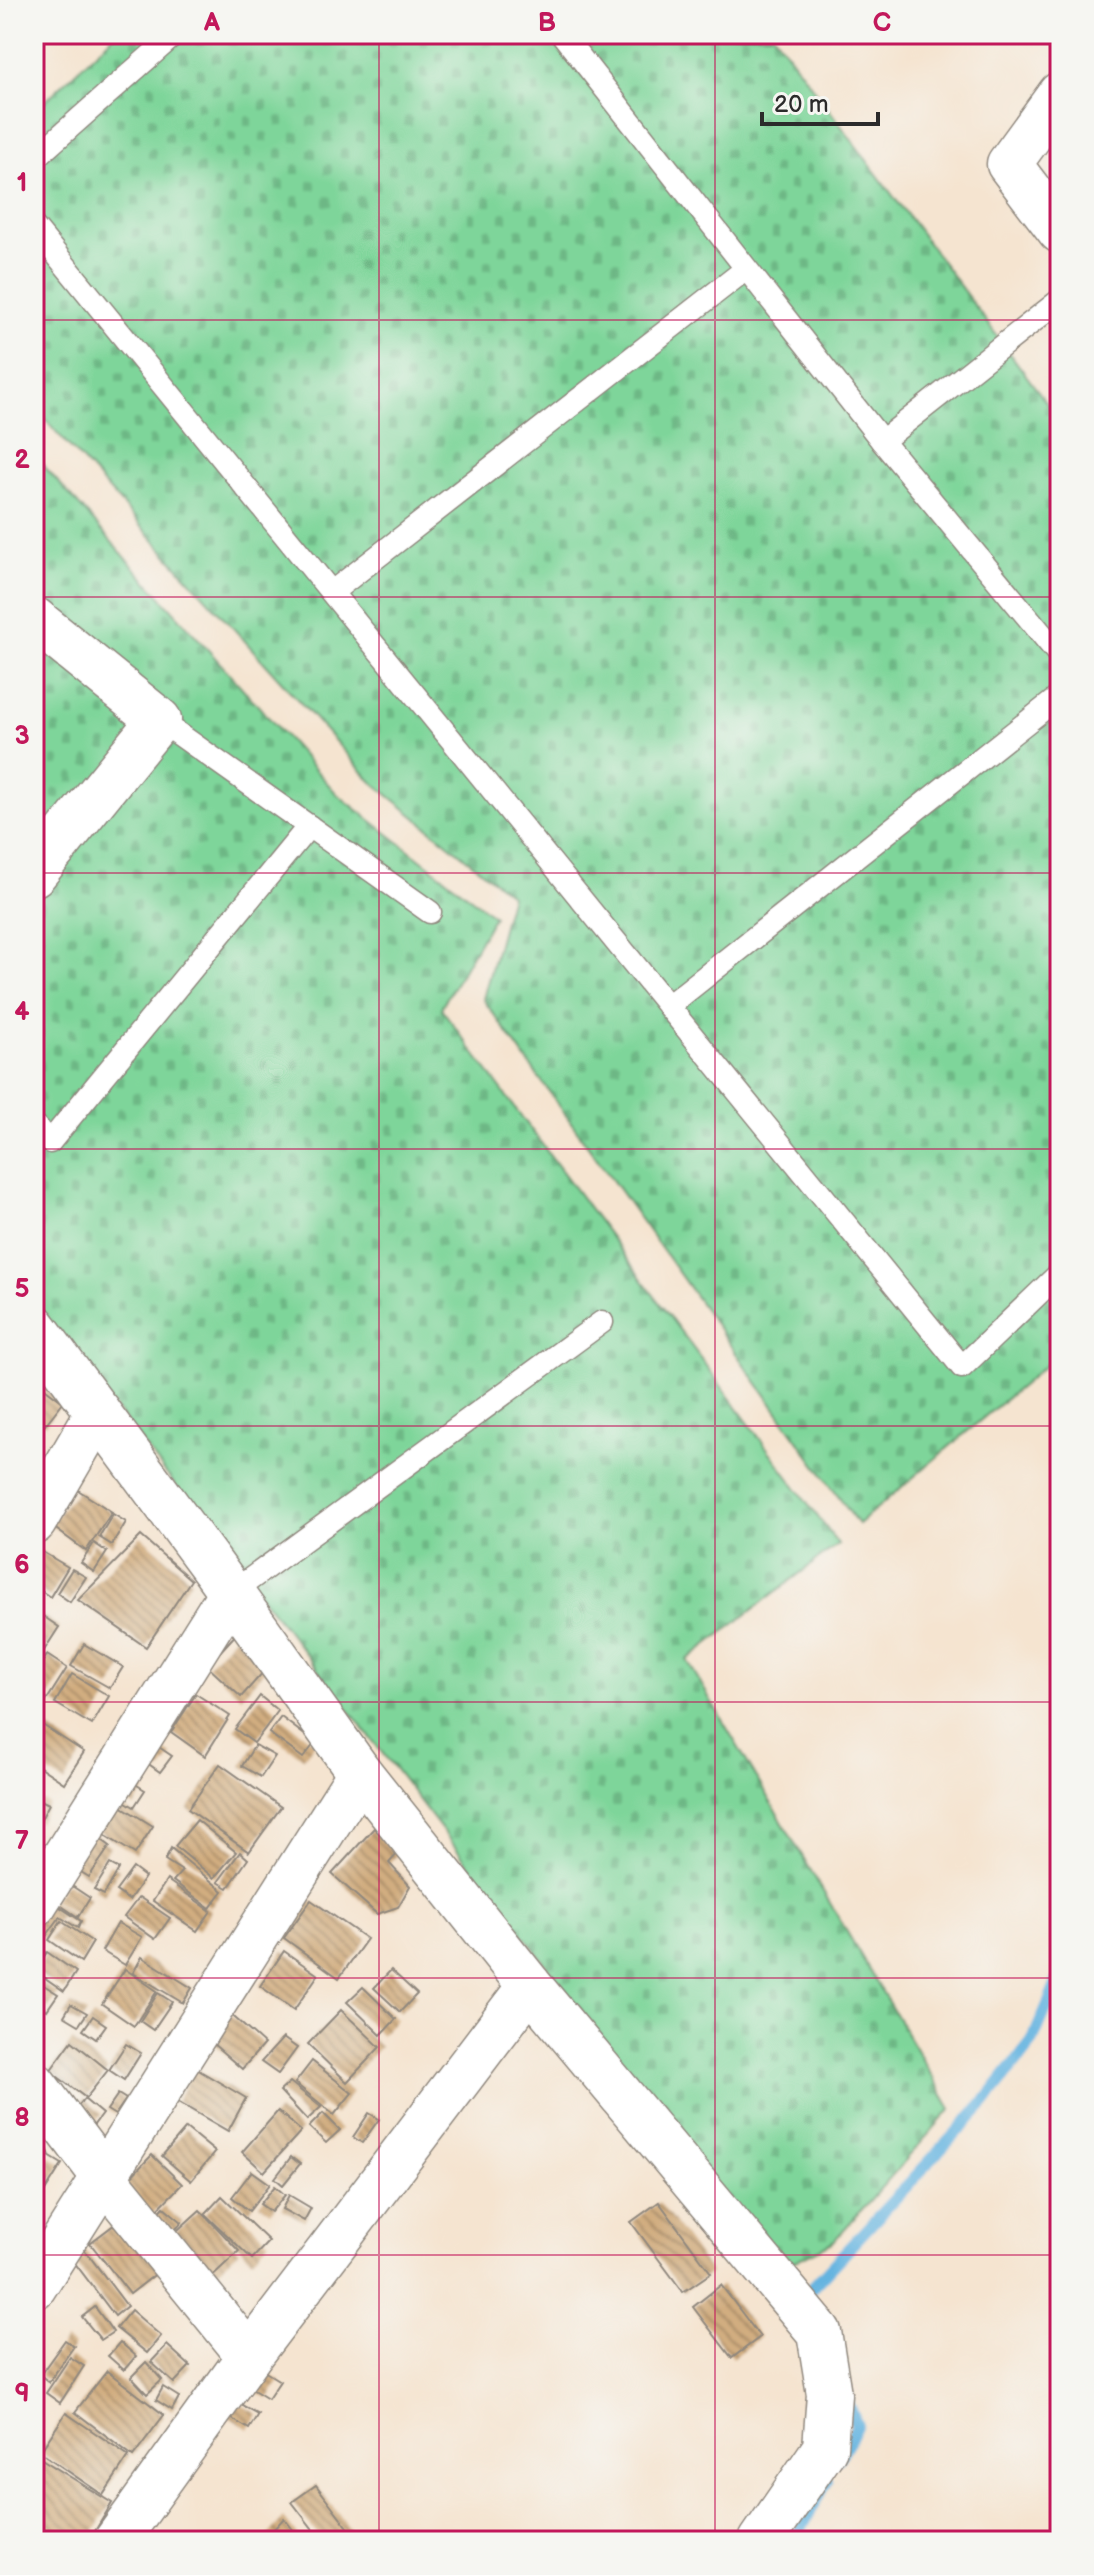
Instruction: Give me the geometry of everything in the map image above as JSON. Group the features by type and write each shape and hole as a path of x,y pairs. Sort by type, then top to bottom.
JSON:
{"street":[{"path":"1060,94 1009,164 1060,231"},
{"path":"34,619 159,720 34,874"},
{"path":"34,1326 360,1773 530,1986 819,2332 829,2394 825,2448 761,2541"},
{"path":"34,1522 98,1412"},
{"path":"34,1905 230,1594"},
{"path":"34,2287 360,1773"},
{"path":"116,2541 249,2356 530,1986"},
{"path":"34,2084 104,2177 249,2356"}],"lane":[{"path":"34,159 175,34"},
{"path":"562,34 882,441 1060,656"},
{"path":"34,227 962,1367 1060,1273"},
{"path":"332,592 746,269"},
{"path":"882,441 1060,300"},
{"path":"668,1006 1060,696"},
{"path":"159,720 430,912"},
{"path":"34,1125 50,1142 309,826"},
{"path":"230,1594 602,1322"}],"green space":[{"path":"115,34 773,34 1060,421 1060,1353 858,1524 483,999 511,895 371,781 34,407 34,112"},
{"path":"34,455 337,794 494,916 441,1008 838,1544 687,1660 951,2109 833,2242 781,2268 34,1303"}],"building":[{"path":"34,1380 63,1402 45,1425 34,1416"},
{"path":"78,1490 112,1512 86,1551 49,1524"},
{"path":"113,1514 126,1522 112,1545 99,1537"},
{"path":"141,1536 191,1580 146,1647 78,1600"},
{"path":"94,1543 107,1552 94,1572 81,1563"},
{"path":"34,1547 68,1567 50,1597 34,1586"},
{"path":"72,1569 86,1577 70,1602 57,1593"},
{"path":"34,1610 59,1627 34,1666"},
{"path":"239,1631 273,1661 241,1697 207,1666"},
{"path":"84,1644 123,1667 110,1688 71,1666"},
{"path":"47,1655 67,1668 38,1714 34,1712 34,1676"},
{"path":"72,1674 109,1696 92,1725 55,1703"},
{"path":"196,1694 230,1716 205,1756 171,1732"},
{"path":"260,1696 278,1711 254,1743 235,1729"},
{"path":"281,1717 315,1743 303,1758 269,1733"},
{"path":"41,1724 84,1752 64,1783 34,1763 34,1734"},
{"path":"147,1739 172,1756 160,1772 136,1755"},
{"path":"255,1745 275,1756 261,1777 242,1766"},
{"path":"220,1764 281,1807 249,1852 188,1809"},
{"path":"132,1782 145,1790 134,1807 121,1799"},
{"path":"34,1797 49,1804 39,1823 34,1820"},
{"path":"116,1803 153,1826 135,1854 98,1831"},
{"path":"197,1820 236,1852 214,1878 175,1846"},
{"path":"374,1828 398,1853 389,1863 410,1886 398,1907 377,1914 332,1874"},
{"path":"90,1831 110,1846 89,1877 68,1864"},
{"path":"171,1848 223,1891 210,1908 173,1881 182,1871 165,1860"},
{"path":"240,1852 248,1859 228,1888 218,1882"},
{"path":"110,1864 119,1869 104,1895 94,1890"},
{"path":"133,1868 145,1877 129,1900 116,1891"},
{"path":"167,1880 211,1911 197,1931 153,1901"},
{"path":"66,1882 90,1898 78,1917 53,1900"},
{"path":"43,1896 81,1921 78,1928 60,1917 44,1939 34,1931 34,1909"},
{"path":"139,1897 170,1918 155,1939 124,1917"},
{"path":"311,1900 367,1939 339,1978 284,1938"},
{"path":"61,1921 93,1942 81,1962 49,1940"},
{"path":"118,1923 142,1937 125,1965 102,1951"},
{"path":"284,1951 318,1975 294,2010 260,1986"},
{"path":"47,1952 76,1972 64,1991 35,1971"},
{"path":"142,1957 192,1988 183,2003 133,1973"},
{"path":"125,1969 157,1991 134,2026 102,2004"},
{"path":"391,1970 417,1994 400,2012 374,1988"},
{"path":"34,1979 58,1994 47,2010 38,2004 34,2009"},
{"path":"363,1987 396,2019 381,2035 347,2002"},
{"path":"158,1993 172,2002 153,2030 140,2021"},
{"path":"71,2004 87,2013 79,2025 64,2016"},
{"path":"226,2010 264,2044 242,2069 204,2036"},
{"path":"341,2010 380,2047 347,2082 308,2044"},
{"path":"93,2016 106,2025 96,2039 83,2030"},
{"path":"283,2038 297,2048 278,2074 261,2062"},
{"path":"72,2041 108,2070 86,2098 50,2071"},
{"path":"126,2044 141,2053 124,2080 109,2070"},
{"path":"312,2061 352,2093 334,2115 295,2083"},
{"path":"195,2068 246,2098 228,2131 176,2101"},
{"path":"290,2082 321,2107 307,2120 280,2091"},
{"path":"118,2094 126,2099 115,2115 107,2110"},
{"path":"84,2099 102,2114 93,2126 74,2111"},
{"path":"278,2111 301,2131 264,2172 242,2152"},
{"path":"323,2113 340,2130 326,2143 309,2127"},
{"path":"369,2113 379,2119 362,2143 353,2137"},
{"path":"34,2116 49,2153 34,2145"},
{"path":"186,2128 215,2152 191,2181 162,2156"},
{"path":"34,2147 62,2164 42,2196 34,2191"},
{"path":"152,2155 182,2184 151,2216 121,2187"},
{"path":"291,2157 300,2164 283,2185 275,2178"},
{"path":"252,2171 270,2184 249,2211 232,2197"},
{"path":"275,2186 285,2195 271,2212 260,2204"},
{"path":"289,2195 311,2208 304,2221 282,2209"},
{"path":"222,2196 269,2241 252,2259 205,2214"},
{"path":"659,2202 711,2273 683,2292 631,2222"},
{"path":"164,2207 182,2222 168,2238 150,2223"},
{"path":"200,2210 239,2251 208,2280 169,2238"},
{"path":"123,2218 162,2269 130,2294 90,2243"},
{"path":"78,2241 127,2306 115,2316 65,2250"},
{"path":"721,2285 760,2337 732,2358 693,2307"},
{"path":"95,2307 113,2332 101,2340 82,2317"},
{"path":"131,2310 161,2336 147,2353 116,2328"},
{"path":"65,2340 74,2346 49,2382 40,2375"},
{"path":"120,2342 136,2356 124,2370 108,2356"},
{"path":"167,2345 190,2366 174,2383 151,2362"},
{"path":"70,2357 84,2366 60,2403 46,2393"},
{"path":"146,2362 162,2380 147,2394 131,2377"},
{"path":"259,2368 280,2381 268,2399 247,2386"},
{"path":"107,2371 164,2415 133,2456 75,2412"},
{"path":"163,2387 179,2397 172,2410 156,2400"},
{"path":"236,2402 258,2414 249,2429 227,2416"},
{"path":"66,2413 129,2456 103,2495 40,2452"},
{"path":"40,2458 112,2503 89,2541 55,2541 34,2528 34,2467"},
{"path":"316,2485 358,2541 322,2541 292,2502"},
{"path":"284,2518 300,2539 263,2541"}],"waterway":[{"path":"808,2300 806,2294 984,2103 1032,2042 1060,1976"},
{"path":"839,2458 857,2426 845,2395"},
{"path":"794,2541 827,2481"}]}
